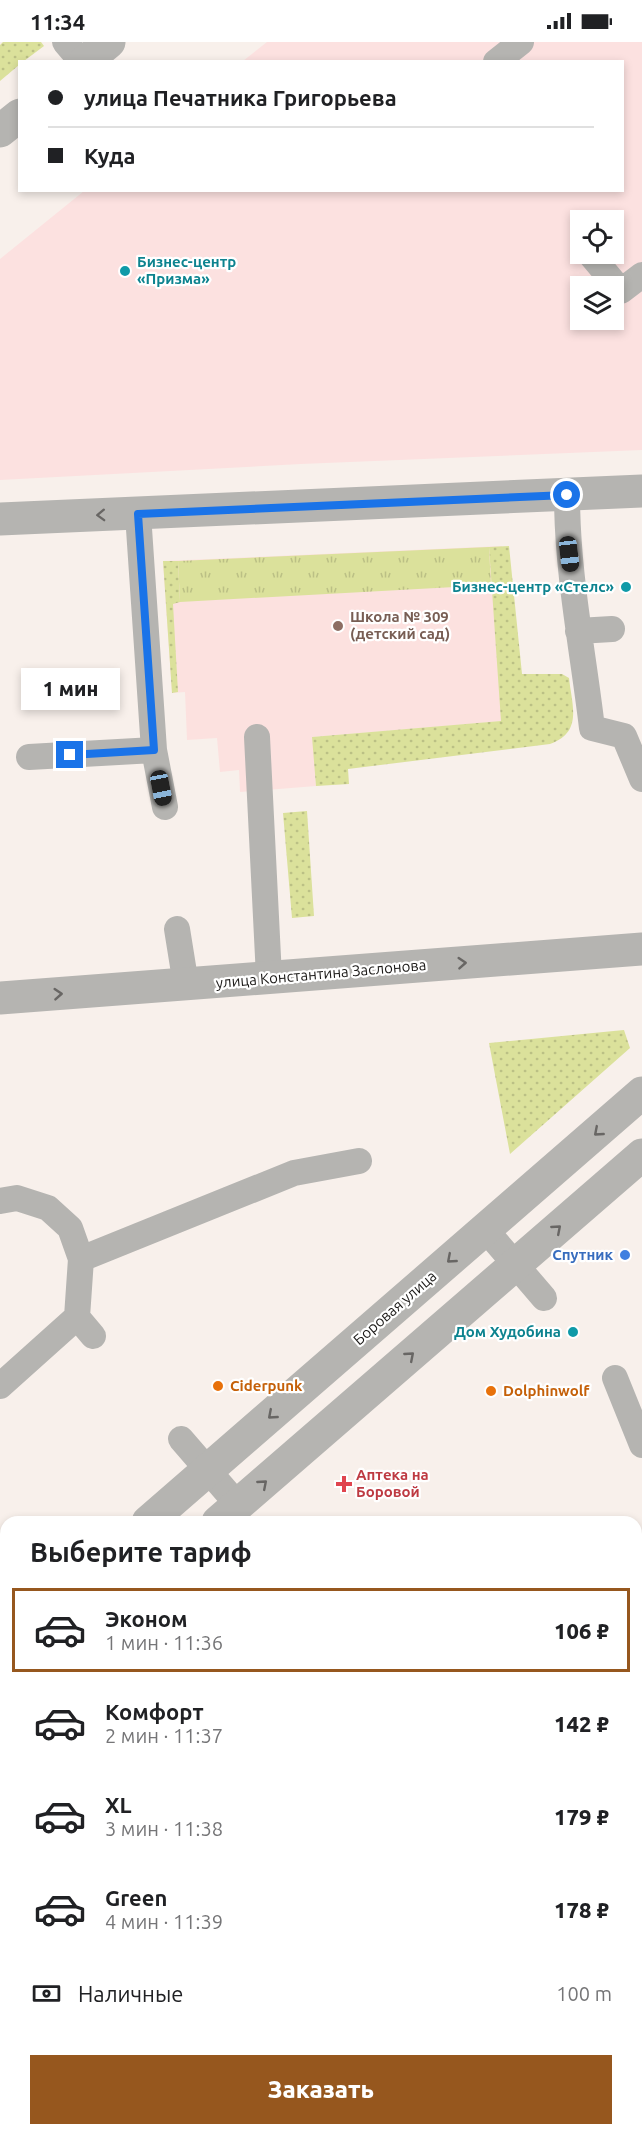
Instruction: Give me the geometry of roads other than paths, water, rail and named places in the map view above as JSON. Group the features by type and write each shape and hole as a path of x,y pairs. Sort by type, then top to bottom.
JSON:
{"street":[{"path":"86,60 109,42"},
{"path":"0,131 18,117"},
{"path":"0,519 642,491"},
{"name":"улица Константина Заслонова","path":"0,998 642,949"},
{"name":"Боровая улица","path":"155,1516 642,1093"},
{"path":"228,1514 642,1155"}],"lane":[{"path":"65,42 81,60"},
{"path":"498,60 520,42"},
{"path":"598,264 621,291 642,275"},
{"path":"567,495 567,534 592,728 624,736 642,779"},
{"path":"138,514 154,750 165,807"},
{"path":"578,631 612,629"},
{"path":"257,737 269,977"},
{"path":"29,758 154,750"},
{"path":"177,929 186,985"},
{"path":"81,1258 294,1173 360,1161"},
{"path":"0,1201 17,1198 48,1208 70,1228 81,1258 85,1326 0,1386"},
{"path":"485,1229 544,1298"},
{"path":"615,1378 642,1445"},
{"path":"181,1439 208,1470 228,1514"}],"place":[{"name":"Бизнес-центр «Призма»","path":"125,271"},
{"name":"Бизнес-центр «Стелс»","path":"626,587"},
{"name":"Школа № 309 (детский сад)","path":"338,626"},
{"name":"Спутник","path":"625,1255"},
{"name":"Дом Худобина","path":"573,1332"},
{"name":"Ciderpunk","path":"218,1386"},
{"name":"Dolphinwolf","path":"491,1391"},
{"name":"Аптека на Боровой","path":"344,1484"}]}
